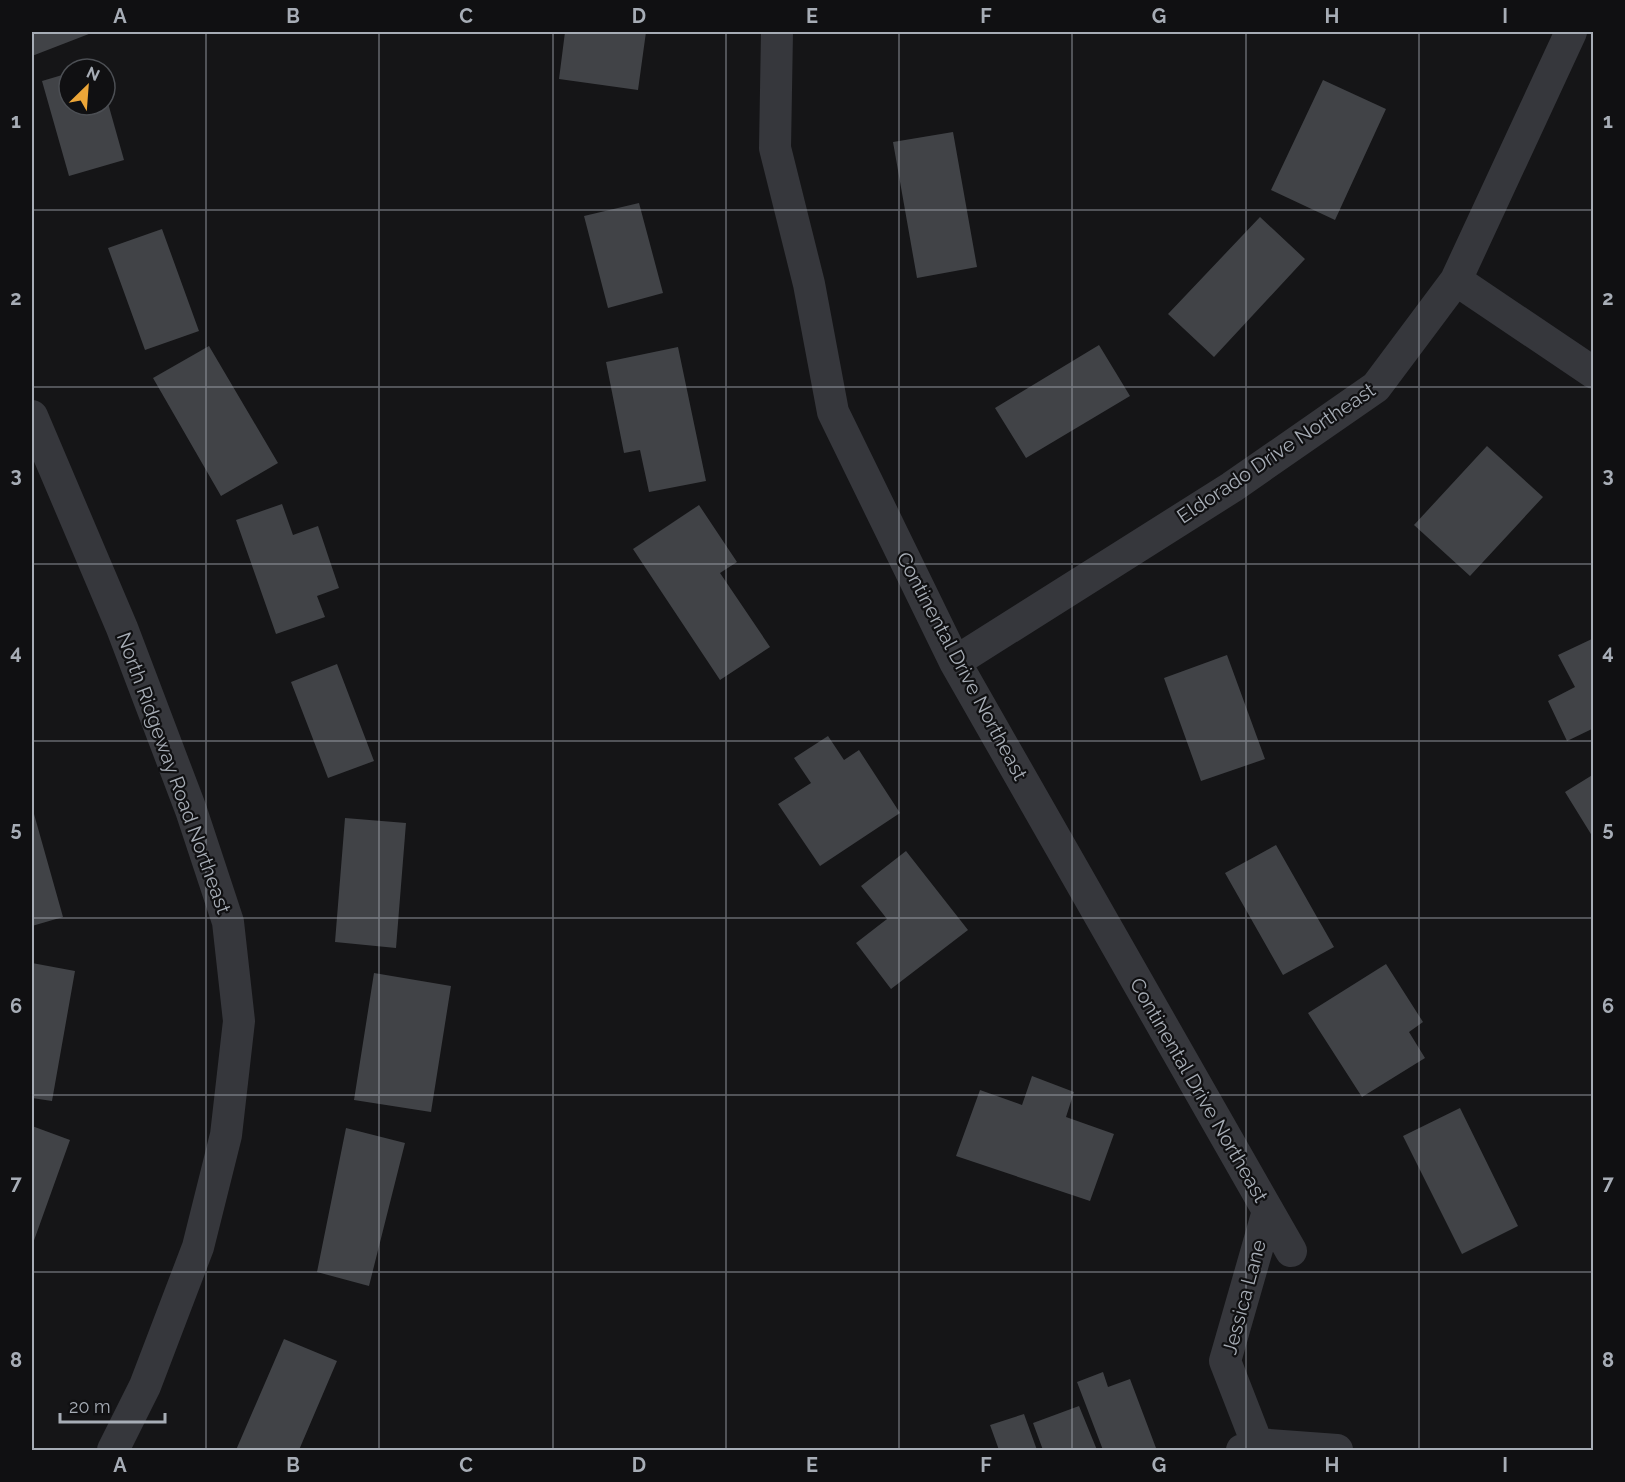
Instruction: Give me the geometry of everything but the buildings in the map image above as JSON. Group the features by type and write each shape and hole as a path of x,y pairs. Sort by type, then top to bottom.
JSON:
{"street":[{"name":"Continental Drive Northeast","path":"777,32 775,148 809,284 833,412 956,662 1291,1251"},
{"name":"Eldorado Drive Northeast","path":"956,662 1232,487 1376,387 1456,280 1571,32"},
{"path":"1456,280 1593,373"},
{"name":"North Ridgeway Road Northeast","path":"32,416 122,628 190,810 228,922 239,1021 226,1135 198,1247 145,1386 114,1450"},
{"name":"Jessica Lane","path":"1252,1448 1225,1361 1268,1211"},
{"path":"1252,1448 1337,1450"}]}
